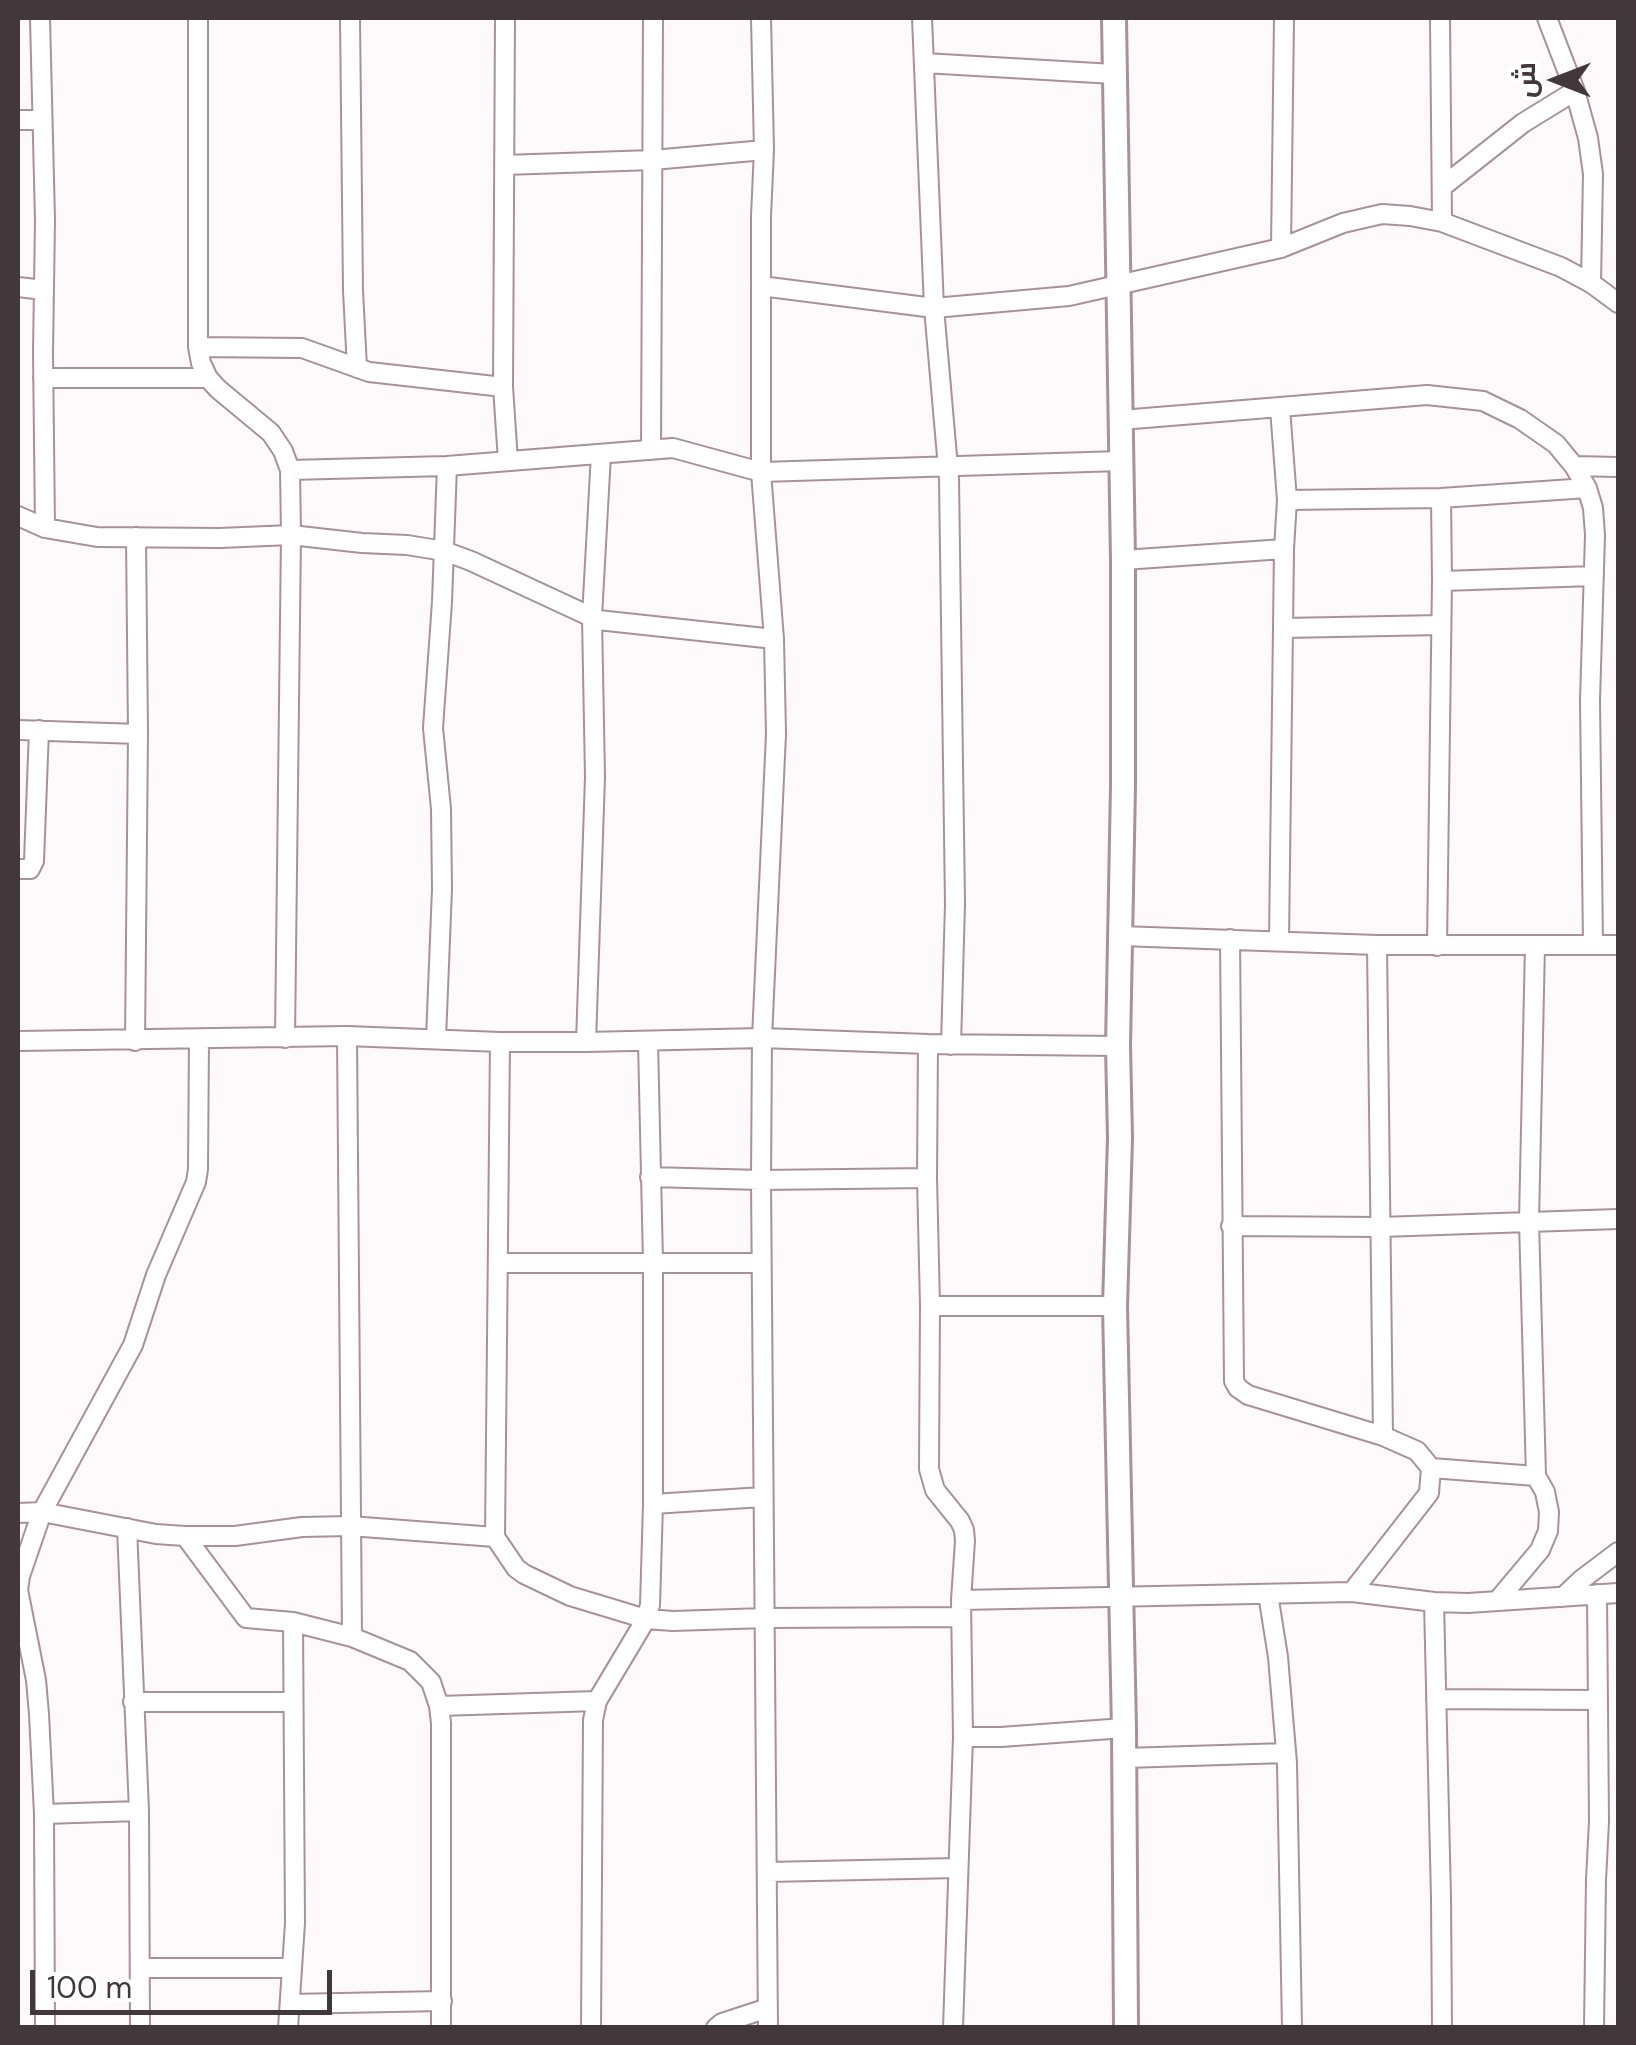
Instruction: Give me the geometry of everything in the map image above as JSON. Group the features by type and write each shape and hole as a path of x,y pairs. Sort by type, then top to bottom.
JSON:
{"street":[{"path":"40,18 45,528"},
{"path":"198,18 201,363 218,390 271,433 290,470 285,1038"},
{"path":"350,18 352,271 357,368"},
{"path":"505,18 503,387 508,461"},
{"path":"651,450 653,18"},
{"path":"761,18 761,472 774,639 776,734 762,1038 761,1180 768,2028"},
{"path":"922,18 934,308 949,465 954,904 951,1044"},
{"path":"1114,18 1123,560 1120,1138 1115,1306 1126,2028"},
{"path":"1281,248 1284,18"},
{"path":"1440,18 1442,222"},
{"path":"1547,18 1588,138 1592,174 1592,283"},
{"path":"924,64 1114,74"},
{"path":"1442,188 1523,123 1575,91"},
{"path":"18,120 42,120"},
{"path":"504,165 653,160 764,150"},
{"path":"761,286 934,308 1070,296 1281,248 1343,223 1382,214 1442,222 1561,267 1618,302"},
{"path":"18,287 44,290"},
{"path":"198,347 302,348 393,376 503,387"},
{"path":"44,378 208,378"},
{"path":"1121,420 1426,395 1483,401 1520,419 1556,444 1588,488 1595,535 1590,700 1593,944"},
{"path":"1280,408 1287,500 1280,940"},
{"path":"290,470 447,466 673,448 761,472 1121,461"},
{"path":"586,1042 596,777 592,617 601,454"},
{"path":"436,1039 442,888 439,780 433,728 447,466"},
{"path":"1574,466 1618,467"},
{"path":"1287,500 1441,498 1588,488"},
{"path":"1437,946 1441,498"},
{"path":"18,516 45,528 97,536 291,535 444,550 598,620 774,639"},
{"path":"135,1041 136,537"},
{"path":"1123,560 1284,549"},
{"path":"1442,580 1594,576"},
{"path":"1284,628 1441,625"},
{"path":"18,730 138,734"},
{"path":"18,869 30,869 34,861 39,730"},
{"path":"1120,936 1378,945 1618,945"},
{"path":"1230,939 1233,1372 1238,1388 1248,1395 1417,1450 1431,1468 1428,1493 1352,1592"},
{"path":"1378,945 1382,1436"},
{"path":"1498,1600 1540,1550 1550,1512 1536,1476 1529,1221 1536,945"},
{"path":"18,1042 347,1036 500,1042 762,1038 1118,1046"},
{"path":"347,1036 352,1637"},
{"path":"45,2028 44,1814 38,1690 18,1590 20,1576 42,1512 133,1345 156,1275 196,1182 199,1040"},
{"path":"500,1042 495,1537 524,1574 570,1596 646,1619 673,1621 961,1608 1120,1596 1352,1592 1434,1602 1618,1593"},
{"path":"591,2028 592,1756 597,1701 646,1619 650,1605 652,1262 648,1042"},
{"path":"928,1044 929,1468 935,1490 960,1521 965,1542 953,2028"},
{"path":"650,1177 927,1178"},
{"path":"1231,1226 1380,1227 1618,1219"},
{"path":"499,1263 761,1263"},
{"path":"930,1306 1115,1306"},
{"path":"1431,1468 1536,1476"},
{"path":"652,1504 764,1497"},
{"path":"18,1513 42,1512 185,1536 235,1536 350,1526 495,1537"},
{"path":"127,1528 139,1811 140,2028"},
{"path":"185,1536 242,1615 294,1622 352,1637 410,1661 431,1682 439,1706 441,2028"},
{"path":"1562,1598 1618,1552"},
{"path":"1268,1594 1286,1753 1292,2028"},
{"path":"1594,2028 1599,1821 1596,1594"},
{"path":"1434,1602 1442,2028"},
{"path":"288,2028 295,1923 294,1622"},
{"path":"1436,1700 1598,1700"},
{"path":"439,1706 597,1701"},
{"path":"134,1702 294,1702"},
{"path":"963,1736 1124,1728"},
{"path":"1124,1758 1286,1753"},
{"path":"44,1814 139,1811"},
{"path":"767,1872 958,1868"},
{"path":"141,1968 292,1968"},
{"path":"290,2004 442,2001"},
{"path":"716,2028 768,2008"}]}
